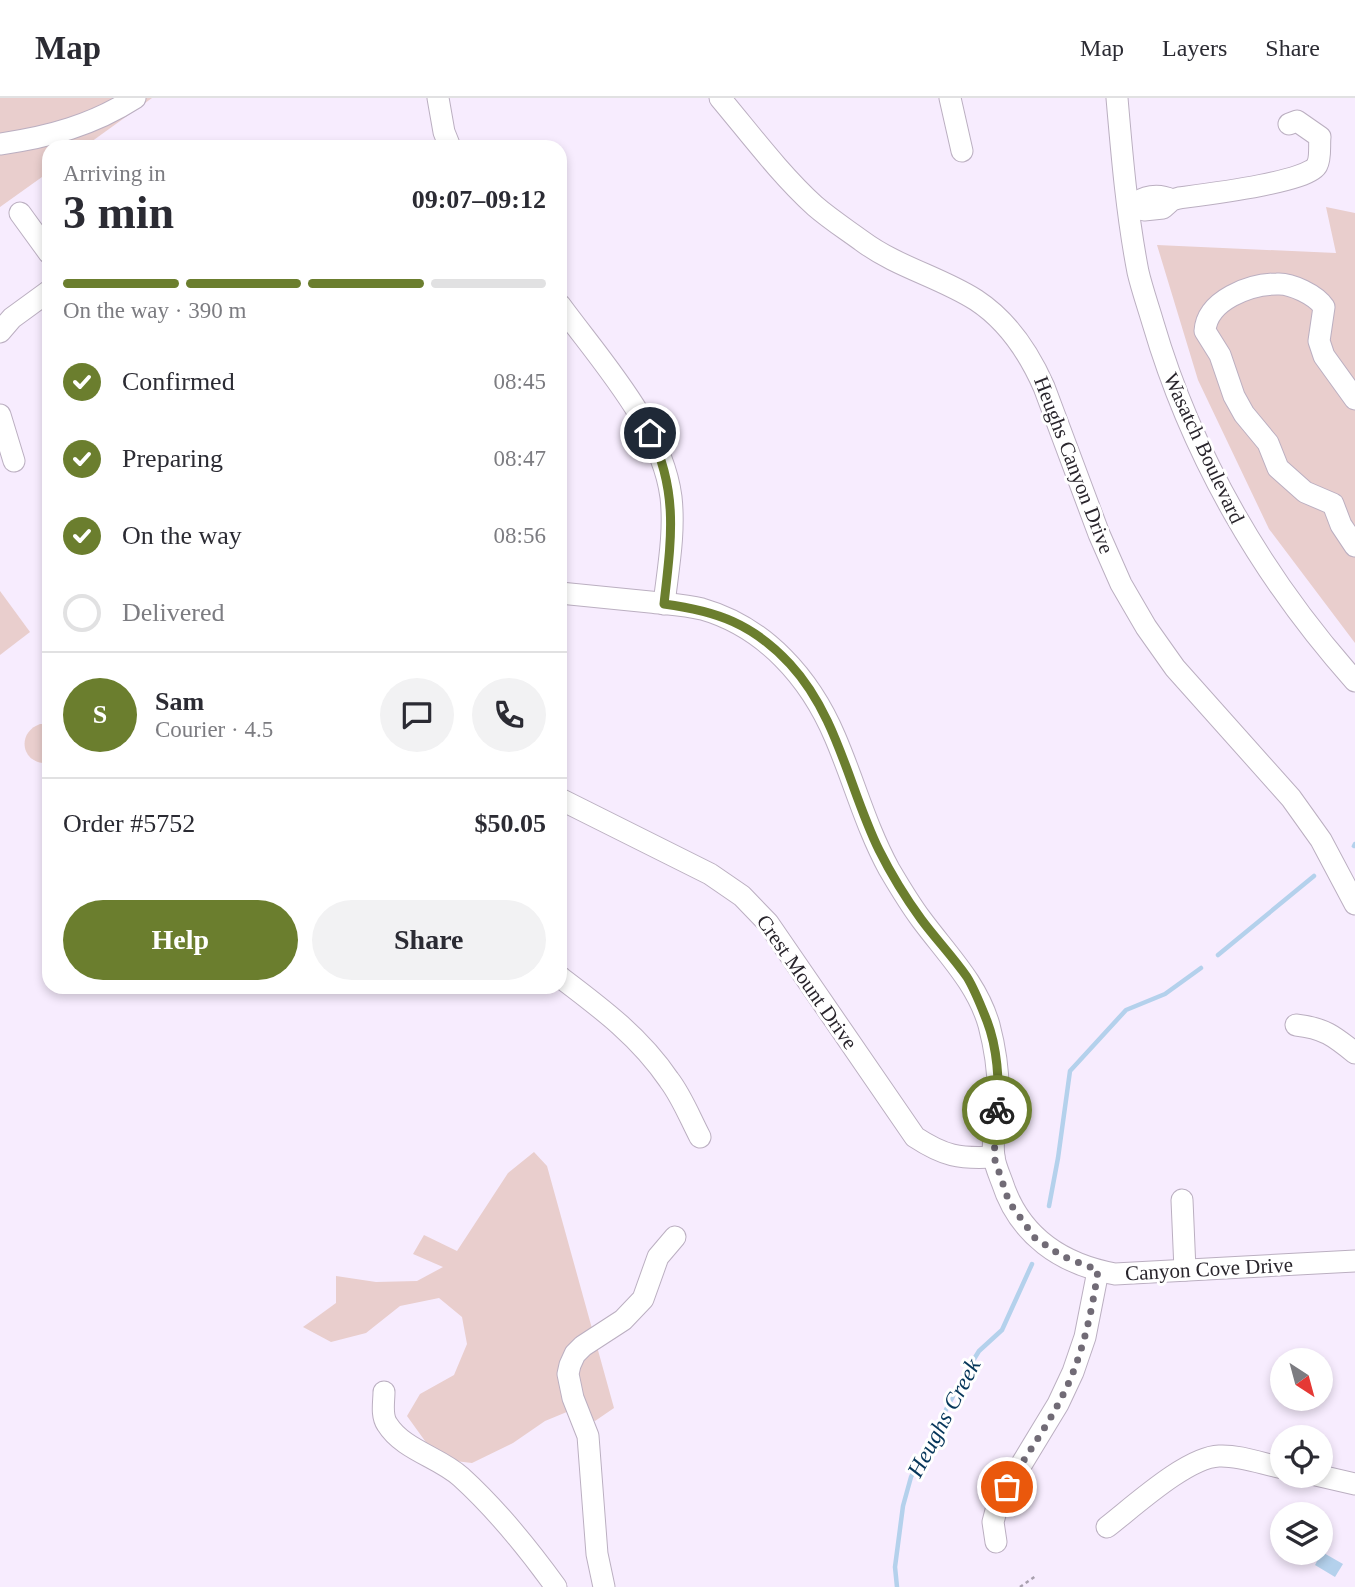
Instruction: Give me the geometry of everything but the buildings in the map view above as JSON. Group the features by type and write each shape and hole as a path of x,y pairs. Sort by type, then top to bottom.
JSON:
{"street":[{"path":"0,144 65,132 94,121 135,98"},
{"path":"438,98 447,140"},
{"name":"Heughs Canyon Drive","path":"720,98 776,166 816,207 864,243 896,262 977,300 1005,324 1021,343 1044,387 1121,584 1146,627 1175,668 1291,798 1321,840 1355,904"},
{"path":"950,98 962,150"},
{"name":"Wasatch Boulevard","path":"1117,98 1139,275 1163,359 1204,457 1233,513 1276,582 1318,638 1355,681"},
{"path":"1131,203 1145,197 1163,196 1172,200 1257,187 1311,173 1317,165 1320,137 1297,121 1289,124"},
{"path":"20,213 42,243"},
{"path":"1355,399 1324,356 1319,341 1324,307 1317,299 1285,285 1265,285 1235,294 1220,304 1209,317 1205,331 1220,355 1234,396 1244,414 1268,443 1278,468 1305,492 1333,504 1355,547"},
{"path":"0,332 12,318 42,296"},
{"path":"567,315 641,418 663,463 671,497 672,517 664,604"},
{"path":"0,415 14,461"},
{"name":"Canyon Cove Drive","path":"567,594 700,609 733,620 763,639 791,665 822,710 879,851 920,918 967,977 989,1025 998,1088 994,1157 1009,1202 1035,1238 1062,1256 1115,1274 1355,1261"},
{"name":"Crest Mount Drive","path":"567,802 710,874 742,896 768,923 915,1137 950,1156 994,1157"},
{"path":"567,982 627,1029 647,1051 671,1081 700,1137"},
{"path":"1296,1025 1316,1027 1334,1036 1355,1053"},
{"path":"1182,1200 1185,1270"},
{"path":"604,1587 597,1555 588,1436 573,1398 568,1374 575,1354 583,1346 623,1320 643,1299 658,1258 675,1237"},
{"path":"996,1542 993,1522 998,1503 1042,1431 1073,1372 1085,1337 1098,1270"},
{"path":"384,1392 383,1412 386,1423 406,1444 460,1476 512,1531 556,1587"},
{"path":"1107,1527 1178,1472 1205,1458 1219,1456 1270,1466"},
{"path":"1333,1479 1355,1484"}],"path":[{"path":"1020,1587 1037,1575"}],"shaded area":[{"path":"0,98 152,98 94,140 42,140 42,177 0,207"},
{"path":"1326,207 1355,213 1355,643 1269,529 1198,380 1157,245 1336,253"},
{"path":"0,591 30,632 0,655"},
{"path":"42,724 42,763 33,759 25,748 27,734 32,728"},
{"path":"534,1152 547,1166 614,1408 595,1421 574,1409 545,1421 513,1443 472,1463 438,1459 407,1416 420,1394 454,1375 467,1344 462,1317 439,1298 400,1306 366,1333 331,1342 303,1327 336,1303 336,1276 376,1282 417,1281 443,1267 413,1254 424,1235 457,1251 508,1173"}],"water":[{"path":"1333,1558 1343,1564 1335,1577 1315,1565 1333,1565"}],"waterway":[{"name":"Heughs Creek","path":"1218,955 1314,876"},
{"name":"Heughs Creek","path":"1049,1206 1070,1071 1126,1010 1165,994 1201,968"},
{"name":"Heughs Creek","path":"897,1587 895,1567 903,1506 911,1477 979,1351 1002,1330 1032,1264"}],"way so far":[{"path":"997,1110 994,1157 1009,1202 1020,1220 1035,1238 1062,1256 1098,1270 1085,1337 1073,1372 1058,1404 1007,1487"}],"route":[{"path":"650,433 663,463 671,497 672,537 664,604 700,609 733,620 763,639 791,665 822,710 836,739 860,808 879,851 920,918 967,977 978,999 989,1025 997,1067 997,1110"}]}
